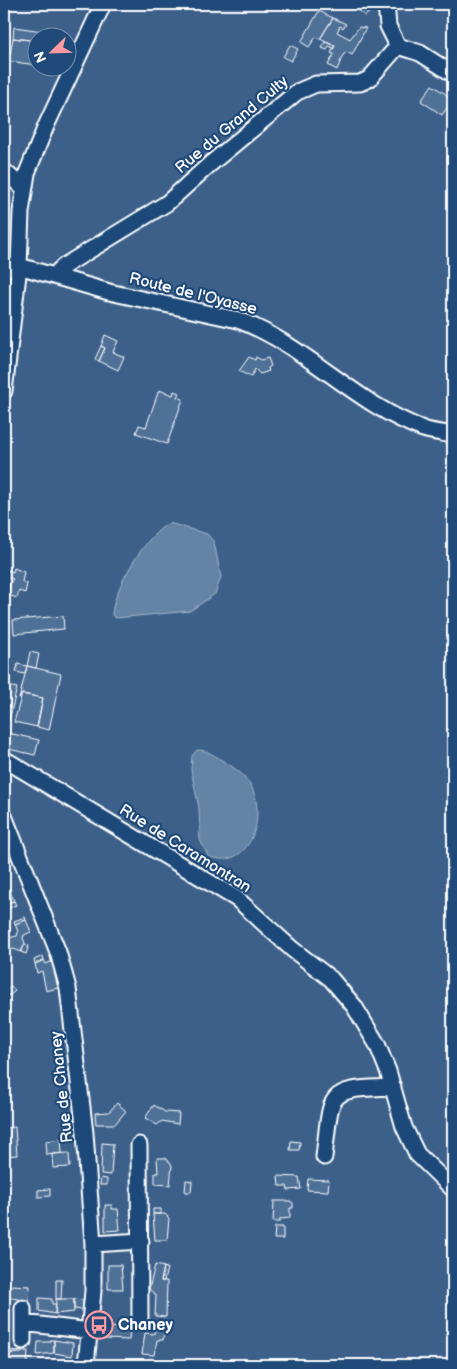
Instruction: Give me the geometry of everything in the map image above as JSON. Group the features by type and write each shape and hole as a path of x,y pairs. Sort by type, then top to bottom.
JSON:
{"street":[{"path":"4,391 19,266 23,188 32,156 103,4"},
{"path":"386,4 388,26 398,46 420,52 453,74"},
{"name":"Rue du Grand Culty","path":"54,275 72,261 167,203 216,159 297,92 316,84 360,83 369,79 398,46"},
{"path":"4,171 23,188"},
{"name":"Route de l'Oyasse","path":"4,267 19,266 109,292 238,320 277,337 387,412 424,429 453,435"},
{"name":"Rue de Caramontran","path":"4,759 237,899 292,949 337,986 354,1006 377,1044 393,1087 404,1127 417,1154 453,1189"},
{"name":"Rue de Chaney","path":"4,816 58,952 68,988 85,1133 93,1244 90,1331 86,1365"},
{"path":"324,1157 332,1102 340,1092 352,1088 393,1087"},
{"path":"139,1145 140,1318"},
{"path":"93,1244 141,1241"},
{"path":"22,1341 23,1308"},
{"path":"23,1323 90,1331"}],"shaded area":[{"path":"4,4 453,4 453,1365 4,1365"},
{"path":"169,523 207,534 214,542 221,577 215,594 190,611 116,618 112,615 114,604 124,578 141,551 160,529"},
{"path":"197,750 211,754 237,770 248,781 254,793 257,807 256,822 252,836 246,848 236,856 223,859 208,856 200,840 199,808 191,770 192,756"}],"building":[{"path":"349,4 368,4 372,6 371,11 365,16"},
{"path":"319,11 333,18 320,39 316,37 309,47 301,42"},
{"path":"333,18 346,24 343,28 340,26 337,32 350,39 359,27 366,28 352,55 347,52 343,55 337,70 328,65 334,54 331,53 335,46 320,39"},
{"path":"14,27 28,29 28,40 13,38"},
{"path":"13,38 28,40 28,64 4,61 4,54 10,55"},
{"path":"325,42 335,46 333,48 329,46 327,50 322,48"},
{"path":"290,45 298,49 291,61 283,57"},
{"path":"432,85 453,99 442,115 421,101"},
{"path":"105,335 118,341 113,352 124,357 118,370 99,361 105,348 101,346"},
{"path":"101,346 105,348 99,361 95,359"},
{"path":"249,357 255,360 256,357 261,360 268,358 271,366 268,368 269,371 260,374 255,369 251,377 239,371"},
{"path":"159,390 173,395 174,391 179,393 177,397 183,399 167,444 136,433 139,425 146,427"},
{"path":"14,568 24,572 22,582 27,584 25,593 19,591 17,598 8,595 10,583 13,579 6,577 8,570 13,572"},
{"path":"63,616 64,629 14,634 13,620"},
{"path":"30,652 39,654 36,668 27,666"},
{"path":"18,664 27,666 25,674 16,672"},
{"path":"27,666 61,674 49,730 37,727 43,698 22,694 19,699"},
{"path":"4,685 17,688 9,721 4,719"},
{"path":"22,694 43,698 37,727 14,722"},
{"path":"4,732 39,740 35,755 4,748"},
{"path":"4,887 5,890 9,888 14,901 4,904"},
{"path":"14,901 16,905 4,910 4,904"},
{"path":"25,917 26,920 15,924 14,921"},
{"path":"26,920 31,932 24,935 25,943 21,952 14,949 4,953 4,939 17,936 18,932 15,924"},
{"path":"25,944 29,946 26,954 21,952"},
{"path":"43,956 44,960 35,964 34,960"},
{"path":"44,960 46,964 55,960 58,969 54,972 58,988 46,991 42,971 37,973 35,964"},
{"path":"11,986 15,991 9,996 5,991"},
{"path":"117,1103 126,1111 115,1124 96,1124 95,1113 109,1112"},
{"path":"154,1105 165,1112 179,1113 178,1124 162,1121 157,1125 145,1118"},
{"path":"15,1127 17,1155 4,1156 4,1128"},
{"path":"61,1139 62,1153 47,1155 46,1141"},
{"path":"291,1141 300,1142 299,1150 290,1150"},
{"path":"102,1143 113,1144 111,1175 101,1174"},
{"path":"69,1153 70,1167 53,1168 52,1154"},
{"path":"157,1158 166,1158 172,1165 170,1185 155,1184 155,1173 158,1173"},
{"path":"278,1176 299,1177 301,1189 288,1190 287,1186 279,1186"},
{"path":"101,1178 107,1179 107,1185 100,1185"},
{"path":"308,1179 329,1180 328,1191 307,1190"},
{"path":"186,1180 192,1181 191,1192 185,1192"},
{"path":"50,1189 50,1196 38,1197 38,1190"},
{"path":"274,1201 290,1201 293,1203 293,1208 290,1208 290,1218 280,1219 280,1222 273,1222"},
{"path":"105,1205 112,1205 112,1209 118,1209 120,1230 105,1231"},
{"path":"153,1209 161,1209 161,1214 153,1214"},
{"path":"153,1214 165,1214 169,1218 167,1240 155,1240"},
{"path":"275,1227 283,1227 283,1239 274,1239"},
{"path":"108,1265 121,1265 123,1289 108,1289"},
{"path":"155,1265 164,1267 161,1281 167,1281 166,1317 155,1316 156,1295 149,1289"},
{"path":"164,1267 167,1268 164,1281 161,1281"},
{"path":"56,1280 62,1280 61,1299 56,1299"},
{"path":"12,1285 30,1286 29,1301 6,1297 7,1287 12,1288"},
{"path":"39,1298 52,1299 52,1304 56,1304 55,1314 39,1311"},
{"path":"56,1299 74,1299 74,1312 55,1314"},
{"path":"74,1299 83,1300 83,1310 74,1309"},
{"path":"155,1323 167,1324 166,1334 164,1334 163,1340 157,1340 154,1355 142,1354 145,1333 154,1334"},
{"path":"105,1326 130,1330 129,1340 105,1339"},
{"path":"50,1340 54,1340 54,1353 37,1355 38,1342 50,1342"},
{"path":"54,1340 73,1343 72,1356 54,1353"},
{"path":"4,1350 22,1351 22,1353 4,1354"},
{"path":"28,1351 27,1365 4,1365 4,1354"}],"place":[{"name":"Chaney","path":"99,1325"}]}
